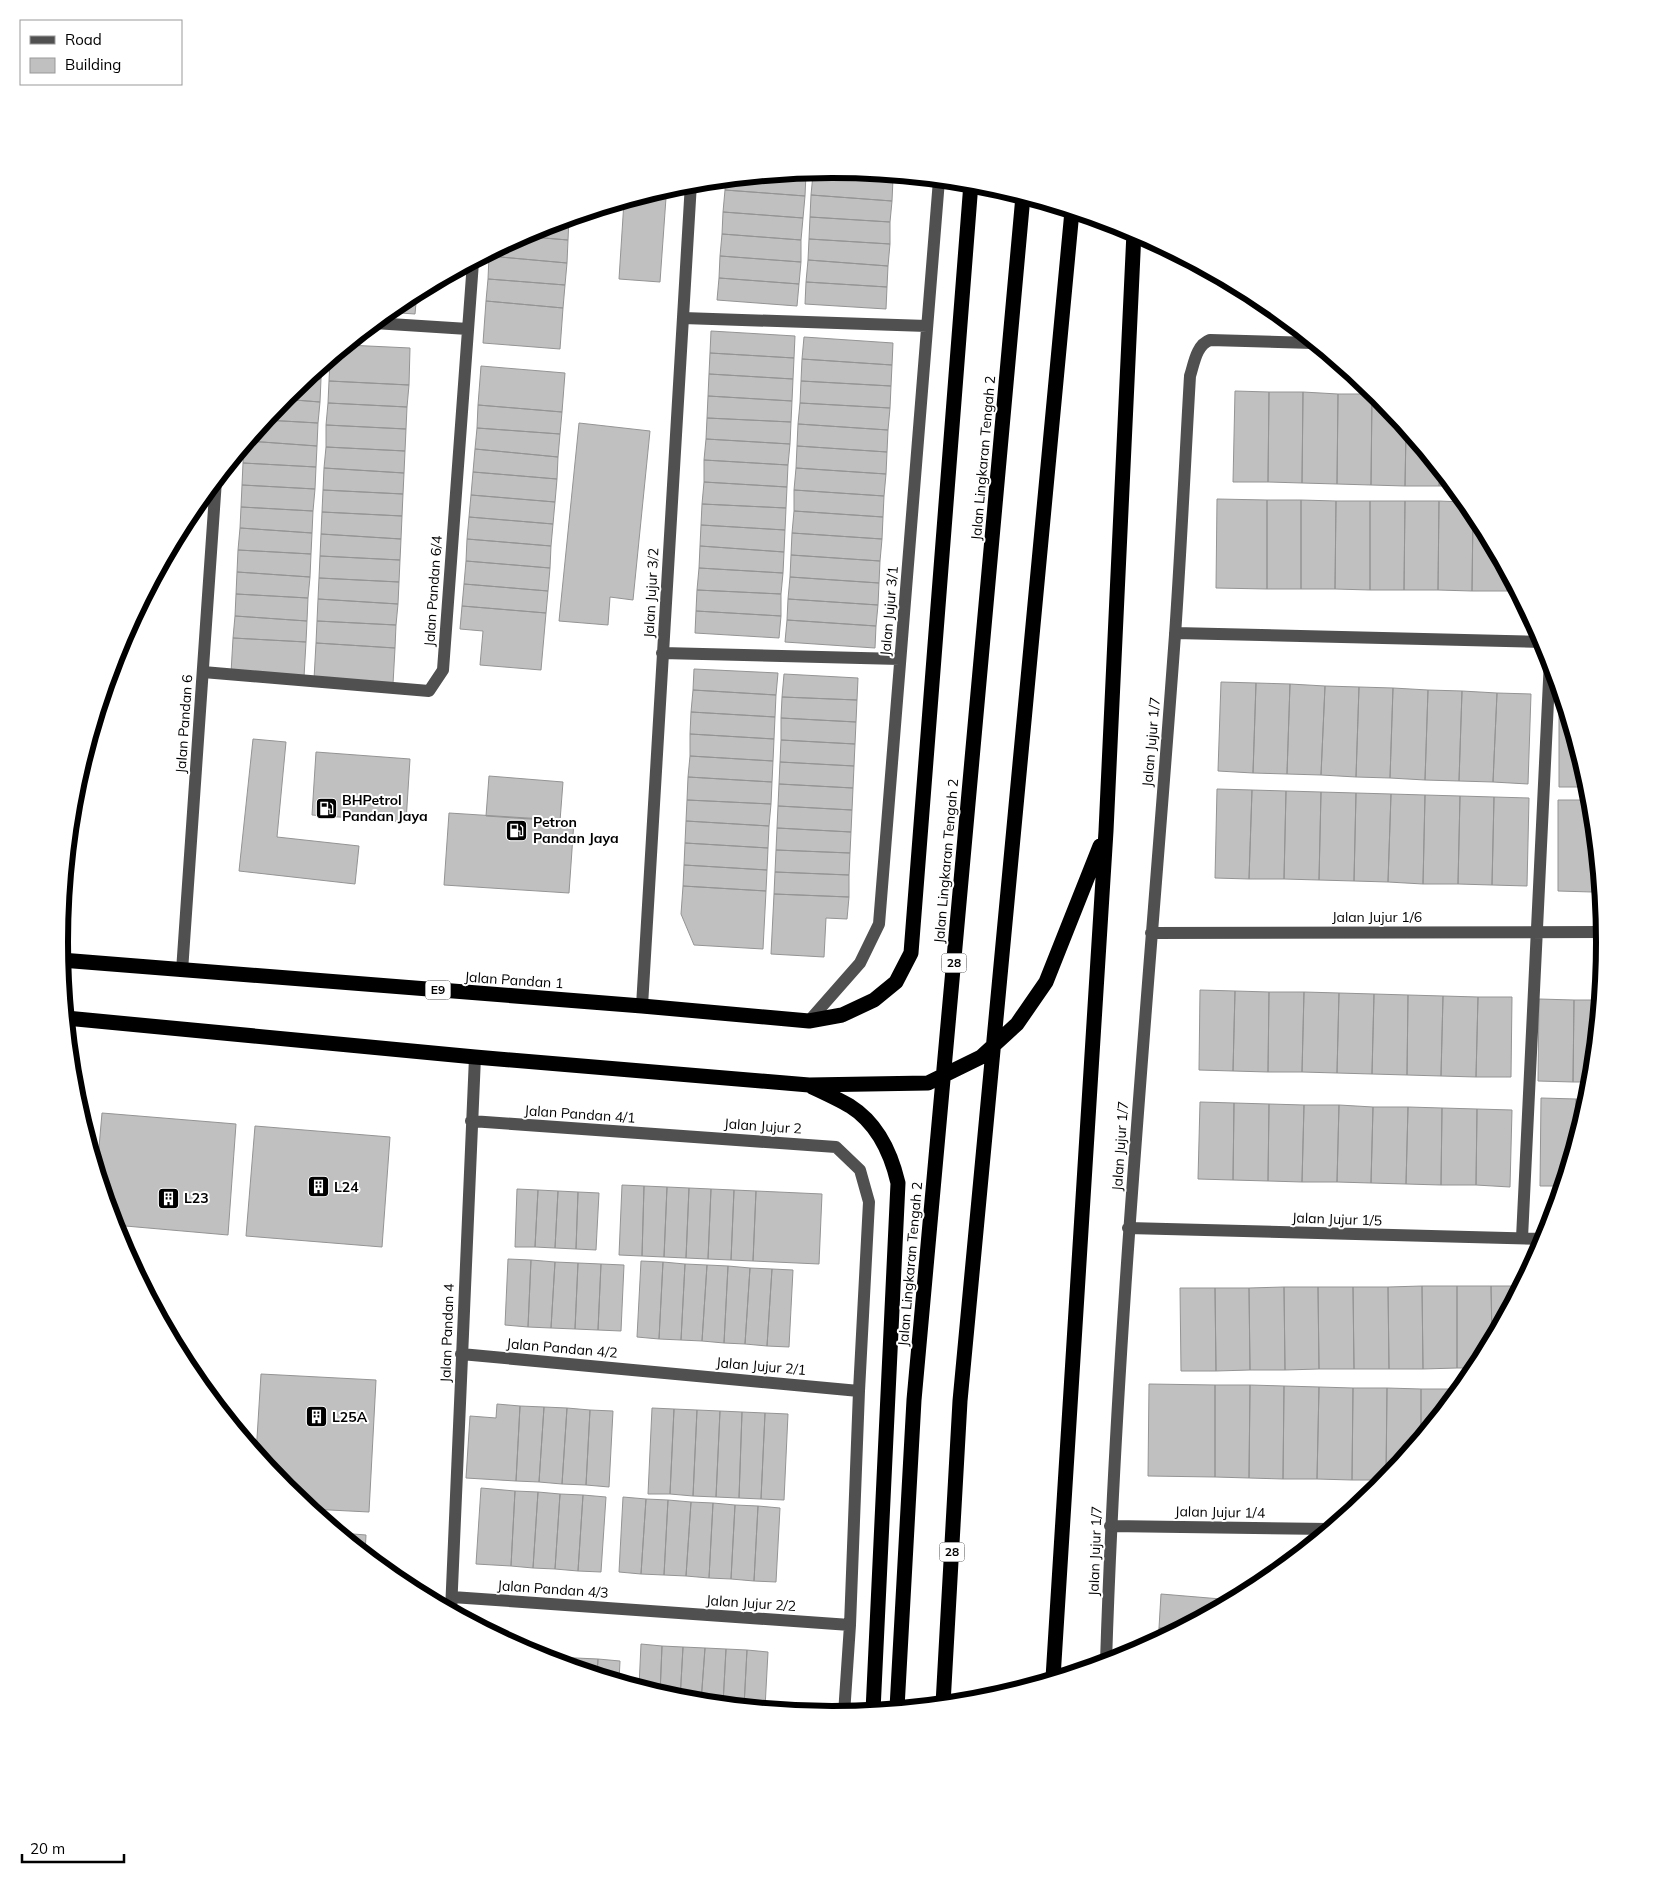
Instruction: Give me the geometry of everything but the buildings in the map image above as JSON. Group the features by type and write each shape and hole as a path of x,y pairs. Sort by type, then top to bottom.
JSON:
{"highway":[{"name":"Jalan Pandan 1","path":"68,960 809,1021 842,1015 874,1000 896,982 911,953 970,191"},
{"name":"Jalan Lingkaran Tengah 2","path":"897,1702 914,1400 1022,202"},
{"name":"28","path":"943,1697 960,1401 1072,218"},
{"path":"1053,1672 1106,831 1134,240"},
{"path":"72,1019 474,1057 808,1085 928,1084 981,1057 1017,1024 1046,982 1106,831"},
{"path":"808,1085 851,1107 874,1127 887,1149 898,1183 873,1704"}],"street":[{"name":"Jalan Jujur 3/1","path":"809,1021 860,963 879,924 938,186"},
{"name":"Jalan Jujur 3/2","path":"642,1006 690,192"},
{"name":"Jalan Pandan 6/4","path":"203,672 429,691 442,670 473,268"},
{"path":"683,318 927,326"},
{"path":"383,324 468,330"},
{"name":"Jalan Jujur 1/7","path":"1106,1654 1110,1526 1128,1228 1175,633 1190,376 1200,347 1204,342 1210,340 1305,343"},
{"name":"Jalan Pandan 6","path":"182,971 215,491"},
{"path":"1175,633 1533,642"},
{"path":"662,653 900,659"},
{"path":"1522,1238 1549,681"},
{"name":"Jalan Jujur 1/6","path":"1151,933 1596,932"},
{"name":"Jalan Pandan 4","path":"451,1605 474,1057"},
{"name":"Jalan Pandan 4/1","path":"471,1121 686,1136"},
{"name":"Jalan Jujur 2","path":"686,1136 836,1147 860,1170 869,1202 859,1390"},
{"name":"Jalan Jujur 1/5","path":"1128,1228 1535,1239"},
{"name":"Jalan Pandan 4/2","path":"461,1354 661,1372"},
{"name":"Jalan Jujur 2/1","path":"661,1372 859,1390"},
{"path":"845,1705 850,1624 859,1390"},
{"name":"Jalan Jujur 1/4","path":"1110,1526 1320,1529"},
{"name":"Jalan Pandan 4/3","path":"452,1597 651,1611"},
{"name":"Jalan Jujur 2/2","path":"651,1611 850,1624"}],"place":[{"name":"BHPetrol Pandan Jaya","path":"326,808"},
{"name":"Petron Pandan Jaya","path":"517,830"},
{"name":"L24","path":"318,1187"},
{"name":"L23","path":"168,1198"},
{"name":"L25A","path":"316,1417"}]}
